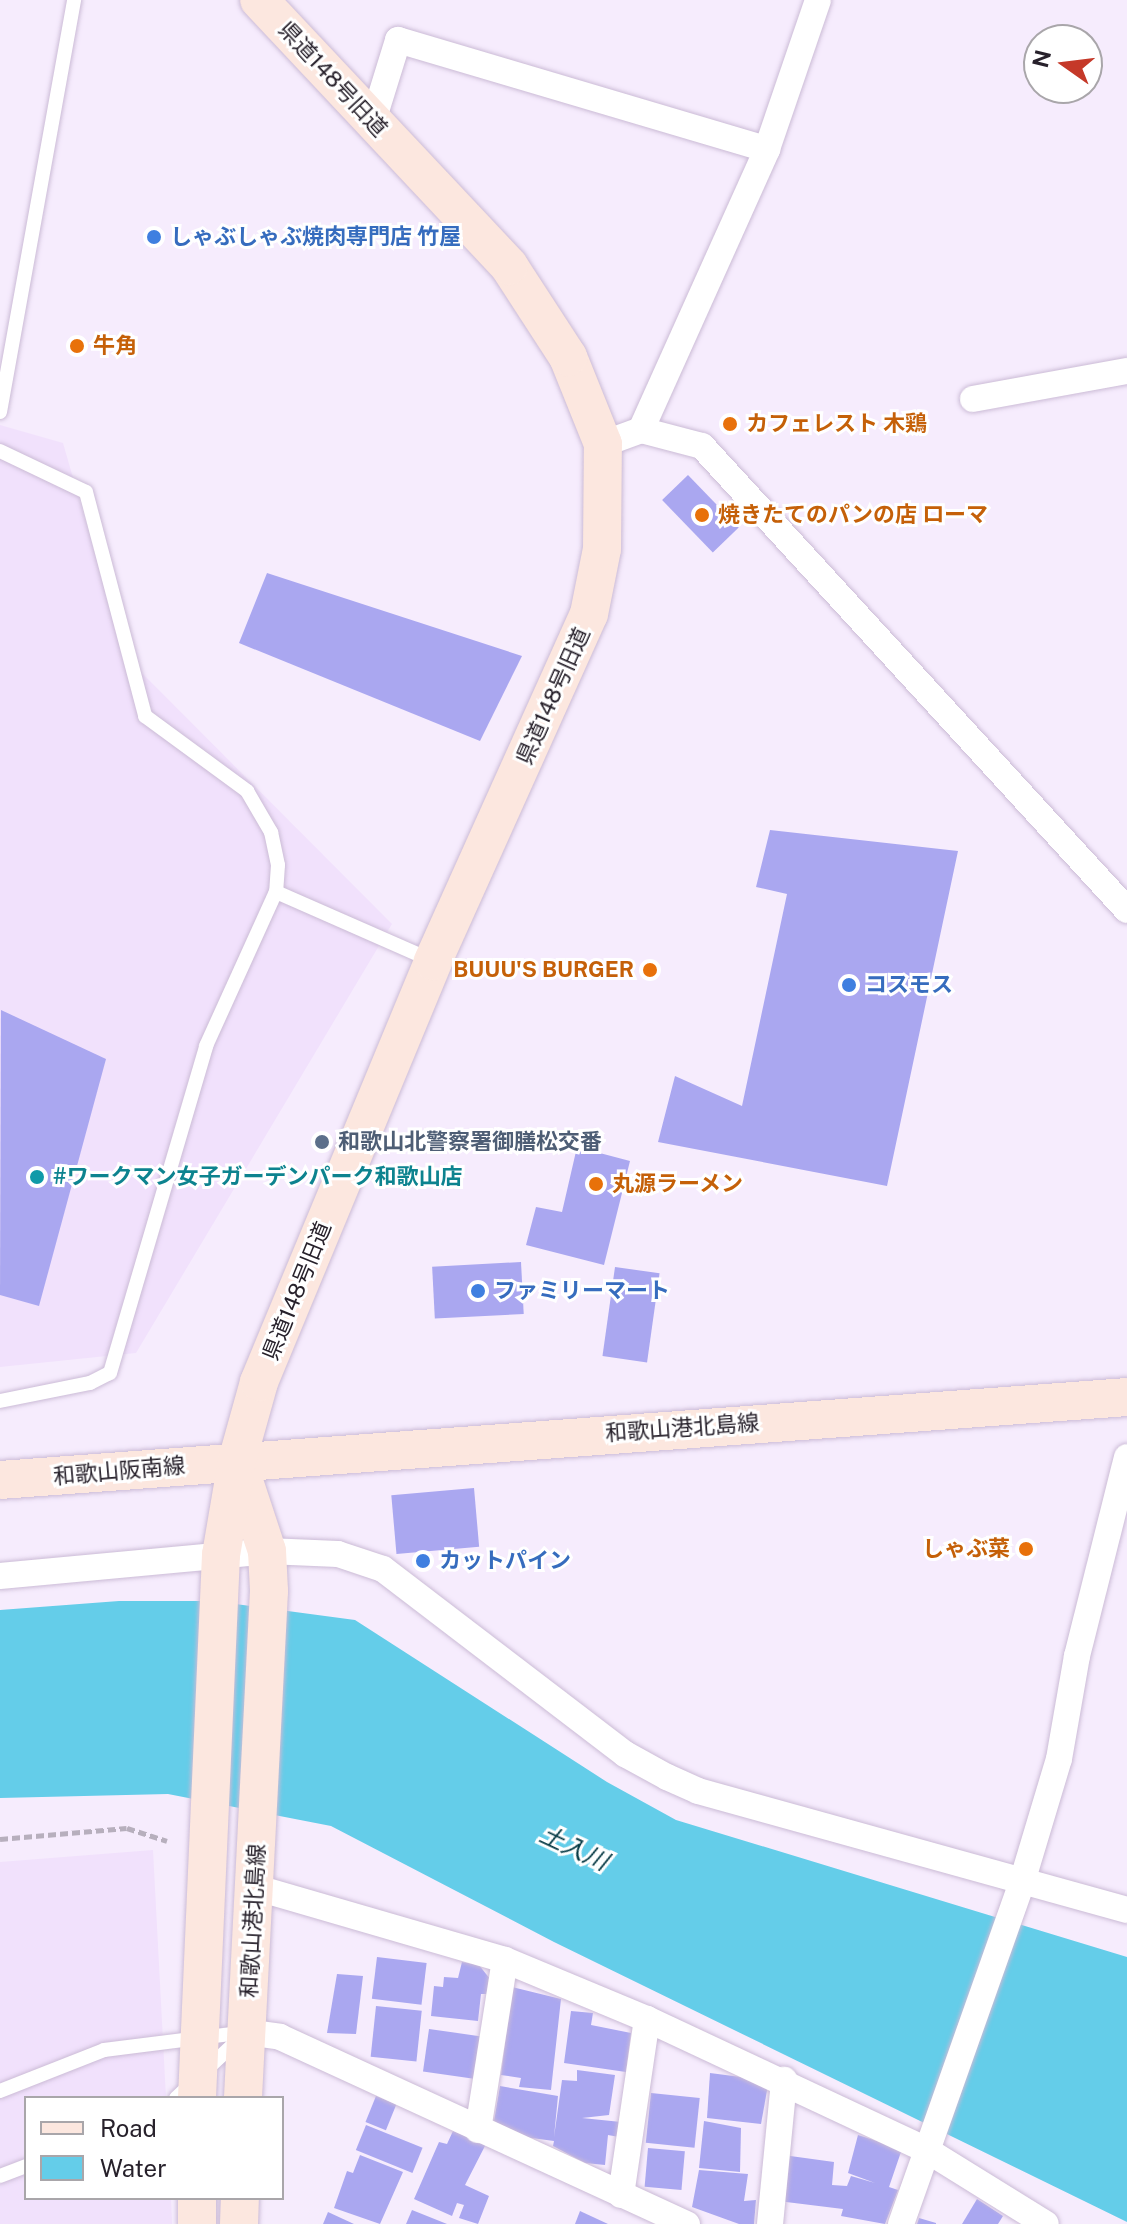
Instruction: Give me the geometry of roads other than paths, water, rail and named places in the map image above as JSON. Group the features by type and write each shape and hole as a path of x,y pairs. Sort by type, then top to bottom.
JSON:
{"main road":[{"name":"県道148号旧道","path":"237,1461 259,1382 433,961 589,614 602,549 603,444 568,357 509,266 259,0"},
{"name":"和歌山港北島線","path":"243,2096 269,1591 267,1551 237,1461 1127,1397"},
{"name":"和歌山阪南線","path":"0,1480 237,1461"},
{"path":"190,2093 198,2036 222,1570 237,1461"},
{"path":"197,2200 197,2224"},
{"path":"239,2224 240,2200"}],"street":[{"path":"641,430 767,149 818,0"},
{"path":"373,121 398,40 767,149"},
{"path":"973,399 1127,371"},
{"path":"603,444 641,430 702,446 1127,910"},
{"path":"901,2224 1019,1891 1059,1759 1077,1656 1127,1457"},
{"path":"0,1576 222,1570 267,1551 338,1554 383,1569 625,1754 677,1782 1019,1891 1127,1910"},
{"path":"254,1887 505,1960 647,2019 930,2140 1046,2224"},
{"path":"478,2130 505,1960"},
{"path":"621,2195 647,2019"},
{"path":"246,2032 280,2037 687,2224"},
{"path":"770,2224 784,2080"}],"lane":[{"path":"0,412 74,0"},
{"path":"0,451 86,492 145,716 247,791 271,832 278,865 276,892 206,1046 110,1373 90,1383 0,1401"},
{"path":"276,892 433,961"},
{"path":"0,2091 104,2050 246,2032"},
{"path":"190,2093 246,2032"},
{"path":"0,2176 24,2167"}],"water":[{"name":"土入川","path":"119,1601 213,1601 355,1620 607,1782 676,1820 1127,1957 1127,2222 554,1942 331,1826 168,1794 0,1798 0,1610"}],"place":[{"name":"しゃぶしゃぶ焼肉専門店 竹屋","path":"154,237"},
{"name":"牛角","path":"77,346"},
{"name":"カフェレスト 木鶏","path":"730,424"},
{"name":"焼きたてのパンの店 ローマ","path":"702,515"},
{"name":"BUUU'S BURGER","path":"650,970"},
{"name":"コスモス","path":"849,985"},
{"name":"和歌山北警察署御膳松交番","path":"322,1142"},
{"name":"#ワークマン女子ガーデンパーク和歌山店","path":"37,1177"},
{"name":"丸源ラーメン","path":"596,1184"},
{"name":"ファミリーマート","path":"478,1291"},
{"name":"しゃぶ菜","path":"1026,1549"},
{"name":"カットパイン","path":"423,1561"}]}
